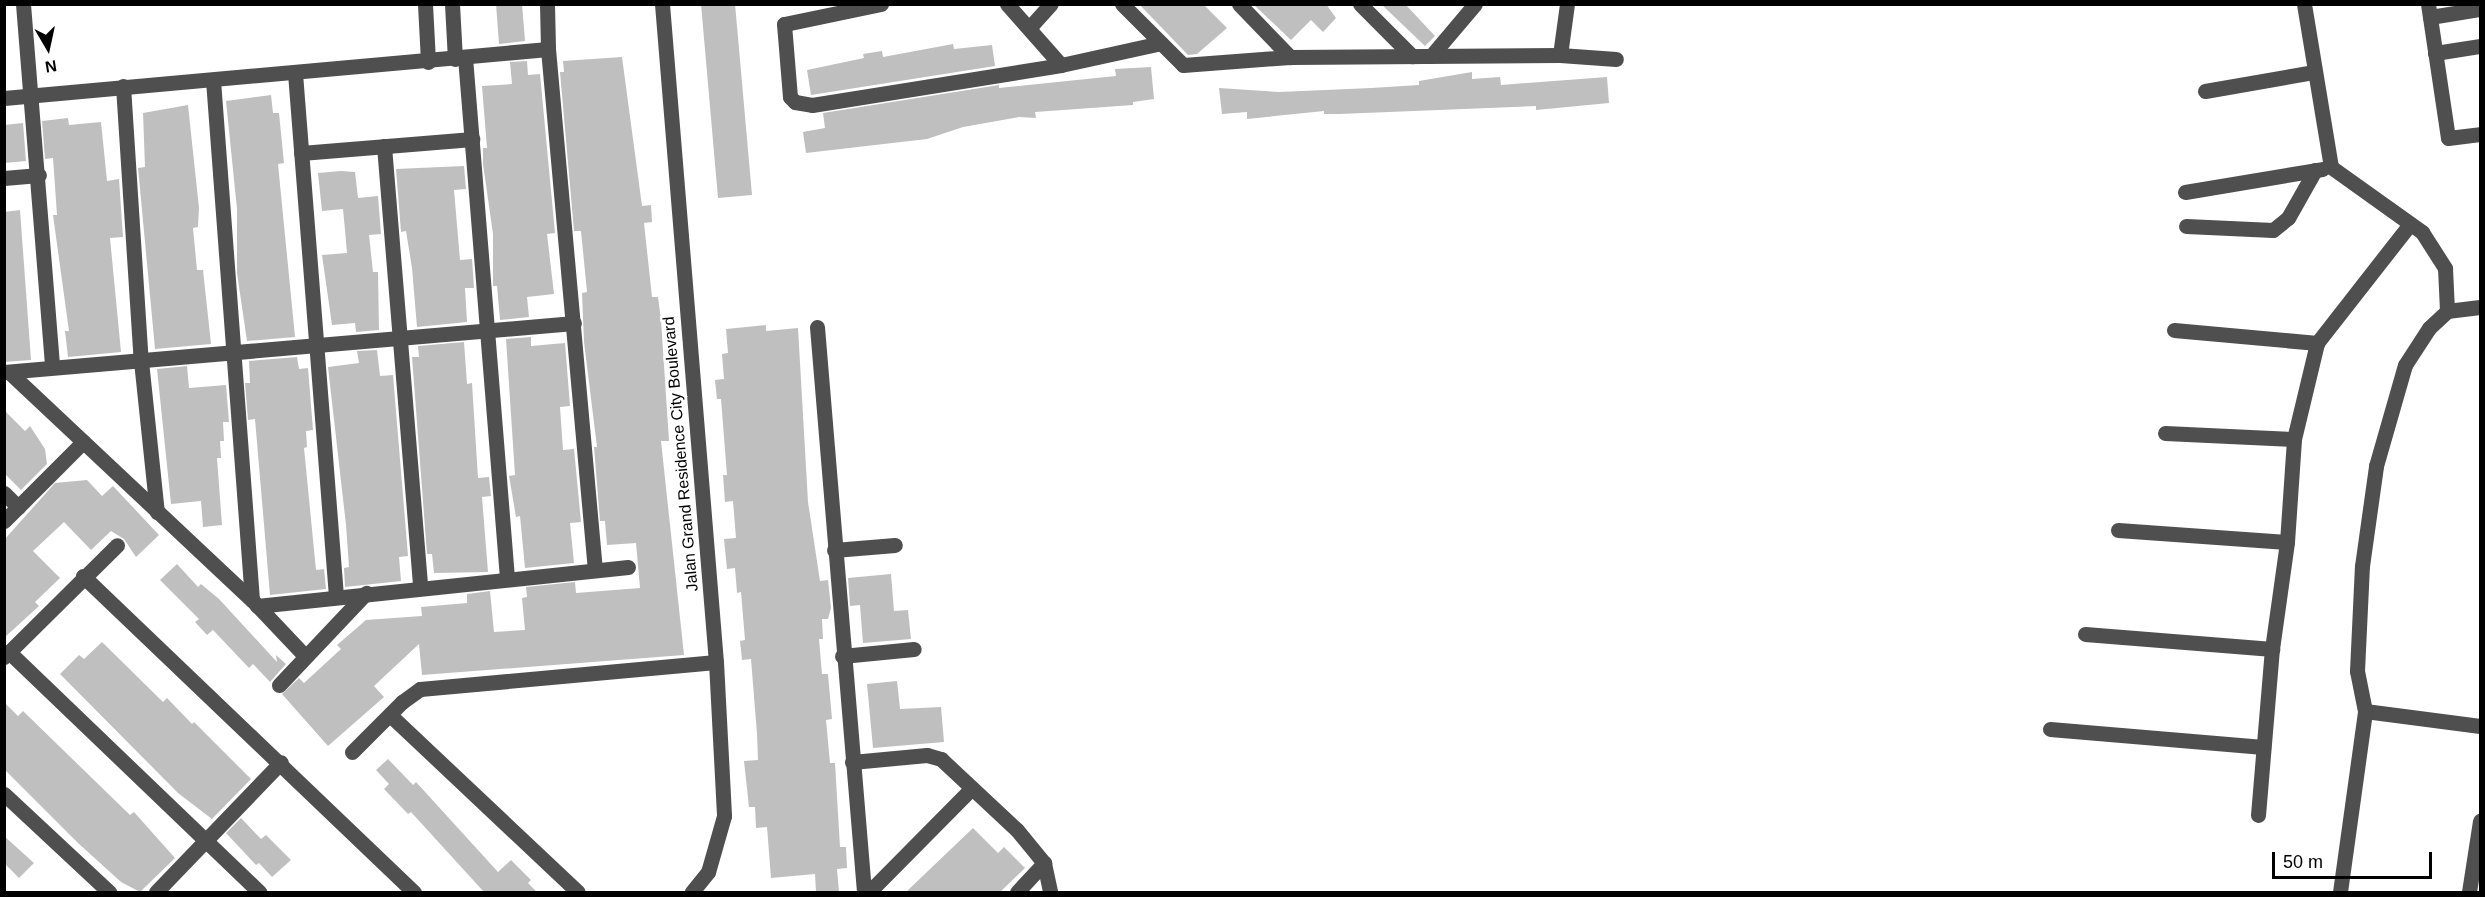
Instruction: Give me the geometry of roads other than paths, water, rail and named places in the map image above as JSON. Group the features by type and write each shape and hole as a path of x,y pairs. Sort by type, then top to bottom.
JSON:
{"street":[{"path":"23,4 39,174 52,367"},
{"path":"424,4 428,62"},
{"path":"452,4 472,139 507,578"},
{"path":"548,4 548,49 595,570"},
{"name":"Jalan Grand Residence City Boulevard","path":"662,4 716,662 724,816 708,872 692,892"},
{"path":"881,4 784,24 790,97 795,102 812,105 1061,65 1161,43"},
{"path":"1007,4 1030,27 1061,65"},
{"path":"1030,27 1051,4"},
{"path":"1122,4 1183,65 1290,57 1560,55 1616,59"},
{"path":"1239,4 1290,57"},
{"path":"1360,4 1412,56"},
{"path":"1431,56 1475,4"},
{"path":"1560,55 1567,4"},
{"path":"2304,4 2331,167 2422,232 2445,268 2446,311"},
{"path":"2481,9 2429,11 2448,138 2481,134"},
{"path":"2435,52 2481,46"},
{"path":"4,98 123,86 428,62 548,49"},
{"path":"295,72 336,596"},
{"path":"2205,91 2314,72"},
{"path":"213,80 231,351 247,502 254,603"},
{"path":"123,86 141,361 157,512"},
{"path":"301,153 472,139"},
{"path":"384,146 420,587"},
{"path":"2185,192 2331,167"},
{"path":"2186,226 2272,230 2288,218 2315,170"},
{"path":"4,178 39,174"},
{"path":"2258,815 2272,649 2287,542 2294,439 2317,343 2410,224"},
{"path":"2340,892 2365,711 2357,671 2360,613 2376,466 2404,365 2429,328 2446,311 2481,307"},
{"path":"7,372 574,322"},
{"path":"817,327 842,656 864,892"},
{"path":"2174,330 2317,343"},
{"path":"7,372 254,603 305,656"},
{"path":"2165,433 2294,439"},
{"path":"4,520 83,442"},
{"path":"4,493 18,507"},
{"path":"2118,530 2287,542"},
{"path":"117,545 7,654 259,892"},
{"path":"834,550 895,545"},
{"path":"254,603 628,567"},
{"path":"84,576 281,762 414,892"},
{"path":"279,685 366,593"},
{"path":"2085,634 2272,649"},
{"path":"842,656 914,649"},
{"path":"352,752 420,689 716,662"},
{"path":"2365,711 2481,726"},
{"path":"390,715 578,892"},
{"path":"2050,729 2263,747"},
{"path":"852,762 936,757 1017,830 1044,863 1050,892"},
{"path":"156,892 281,762"},
{"path":"869,892 972,788"},
{"path":"4,794 109,892"},
{"path":"2469,892 2476,873 2481,821"},
{"path":"1017,892 1044,863"}]}
